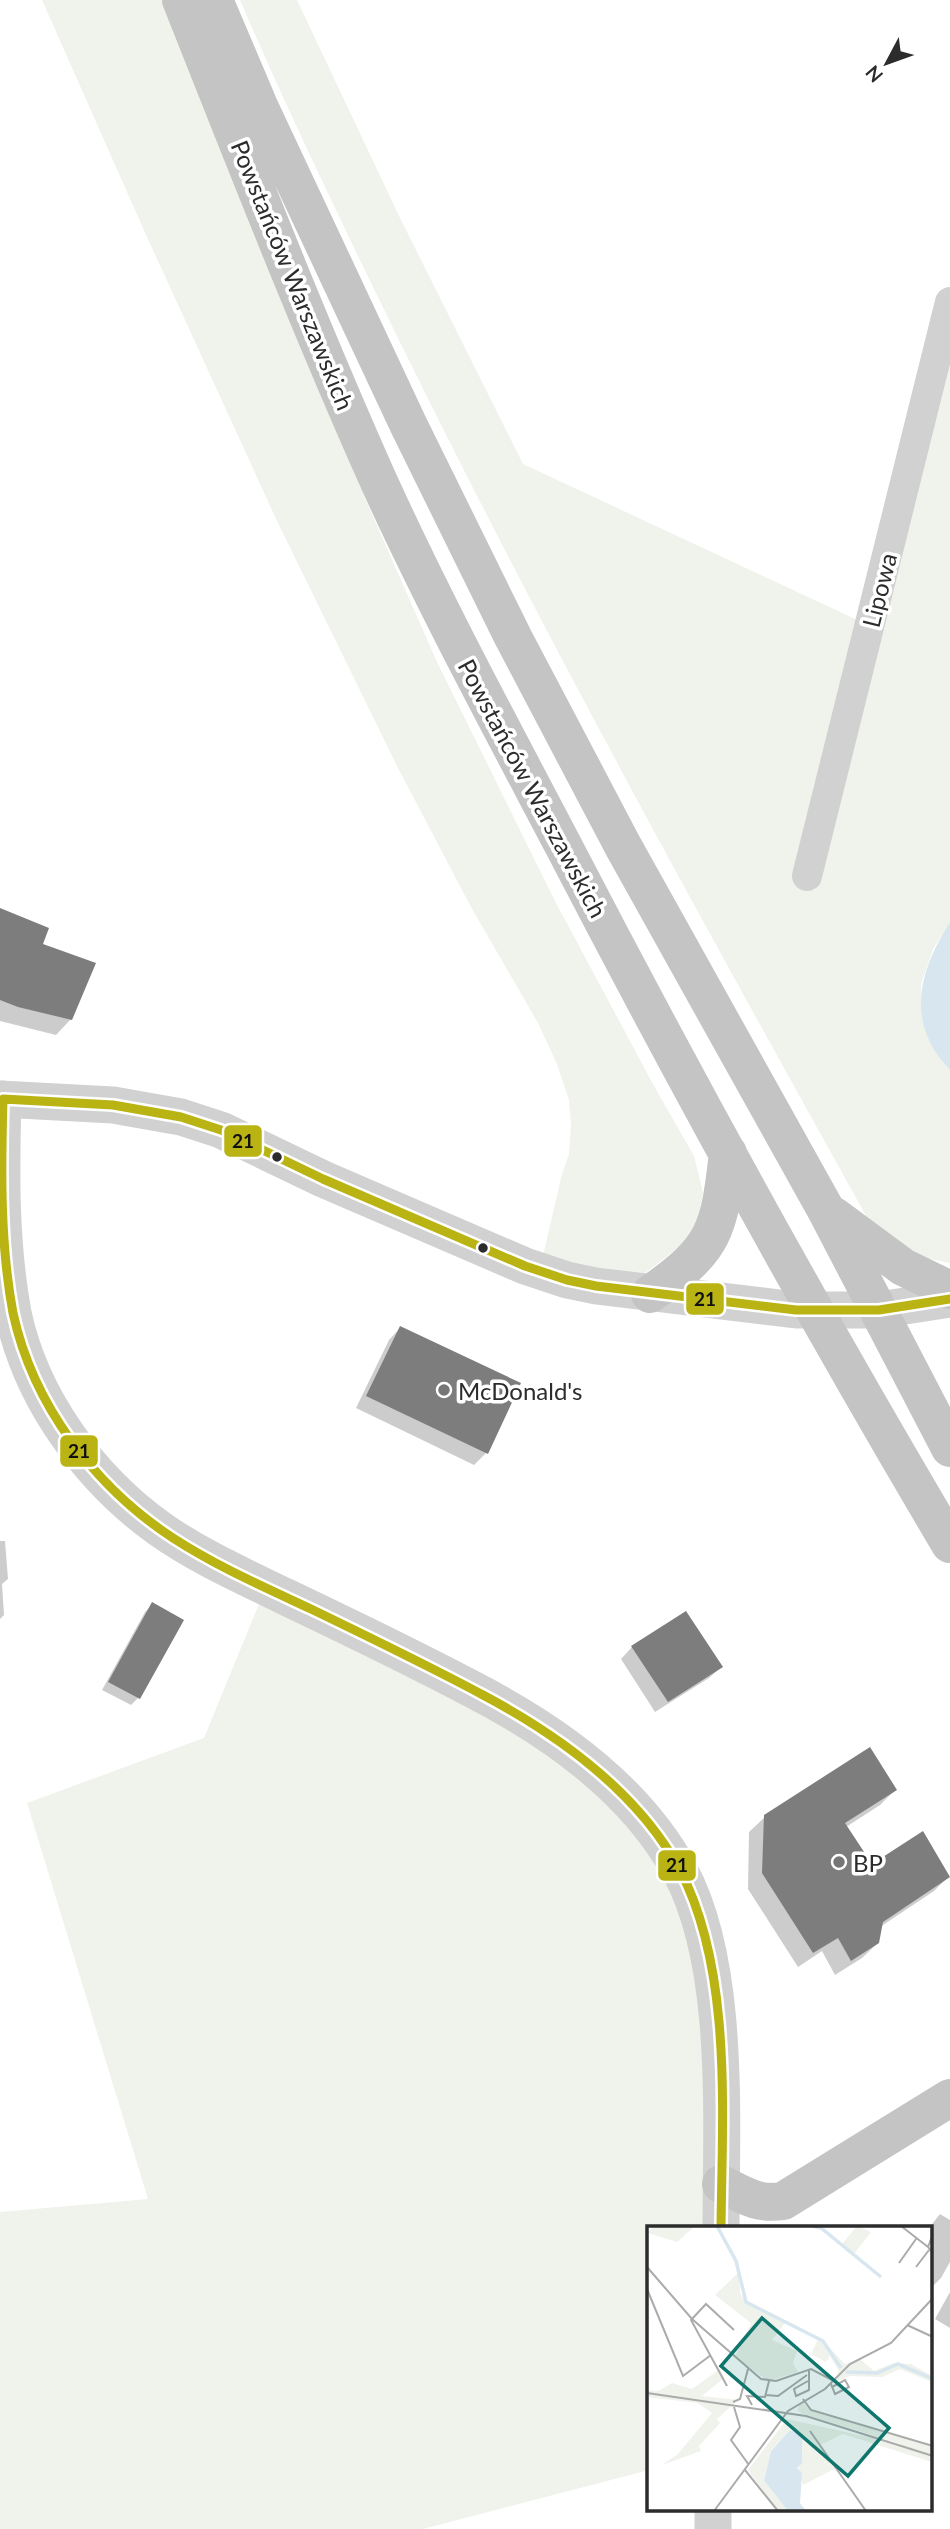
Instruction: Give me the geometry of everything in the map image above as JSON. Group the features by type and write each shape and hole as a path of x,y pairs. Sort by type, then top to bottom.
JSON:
{"main road":[{"name":"Powstańców Warszawskich","path":"181,0 298,292 380,483 458,643 681,1070 860,1392 950,1544"},
{"name":"Powstańców Warszawskich","path":"214,0 259,106 513,637 630,858 826,1210 950,1448"},
{"path":"650,1294 693,1261 714,1229 722,1204 727,1153"},
{"path":"826,1210 903,1267 950,1290"},
{"path":"721,2185 752,2200 783,2202 950,2098"},
{"path":"767,2226 800,2193"}],"street":[{"name":"Lipowa","path":"807,877 950,302"},
{"path":"721,2226 720,2074 715,1996 705,1938 693,1901 663,1843 610,1783 540,1727 417,1660 204,1555 162,1530 100,1475 56,1417 31,1368 13,1316 2,1247 1,1099 113,1105 181,1117 221,1130 323,1179 525,1266 567,1280 650,1294 816,1311 879,1310 950,1300"}],"shaded area":[{"path":"42,0 164,0 280,295 437,662 555,901 694,1156 703,1193 697,1221 688,1240 645,1273 601,1272 543,1256 569,1154 569,1100 557,1064 538,1023 471,907 398,768 277,521"},
{"path":"240,0 297,0 400,218 523,464 870,626 950,302 950,922 933,949 921,984 921,1008 943,1062 950,1070 950,1263 906,1254 875,1232 682,882 494,529 340,218"},
{"path":"950,922 950,1070 926,1034 921,996 930,959"},
{"path":"266,1587 540,1727 693,1901 721,2226 647,2226 647,2471 423,2529 0,2529 0,2212 148,2199 27,1803 204,1738"}],"building":[{"path":"0,908 49,928 43,944 96,963 72,1020 0,1000"},
{"name":"McDonald's","path":"400,1326 521,1383 488,1454 366,1396"},
{"path":"152,1602 184,1620 140,1699 108,1682"},
{"path":"686,1611 723,1667 668,1702 631,1646"},
{"path":"870,1747 897,1790 845,1823 872,1864 923,1831 950,1877 883,1922 879,1943 851,1961 838,1938 813,1953 762,1873 764,1815"}],"transit line":[{"name":"21","path":"3,1099 4,1234 13,1313 35,1380 71,1441 93,1469 145,1517 206,1558 441,1673 540,1729 568,1748 620,1791 663,1842 680,1870 697,1910 709,1953 717,1998 722,2093 721,2226"},
{"name":"21","path":"3,1099 113,1105 181,1117 221,1130 323,1179 525,1266 567,1280 596,1286 796,1310 879,1310 950,1299"}],"place":[{"name":"McDonald's","path":"444,1390"},
{"name":"BP","path":"839,1862"}]}
